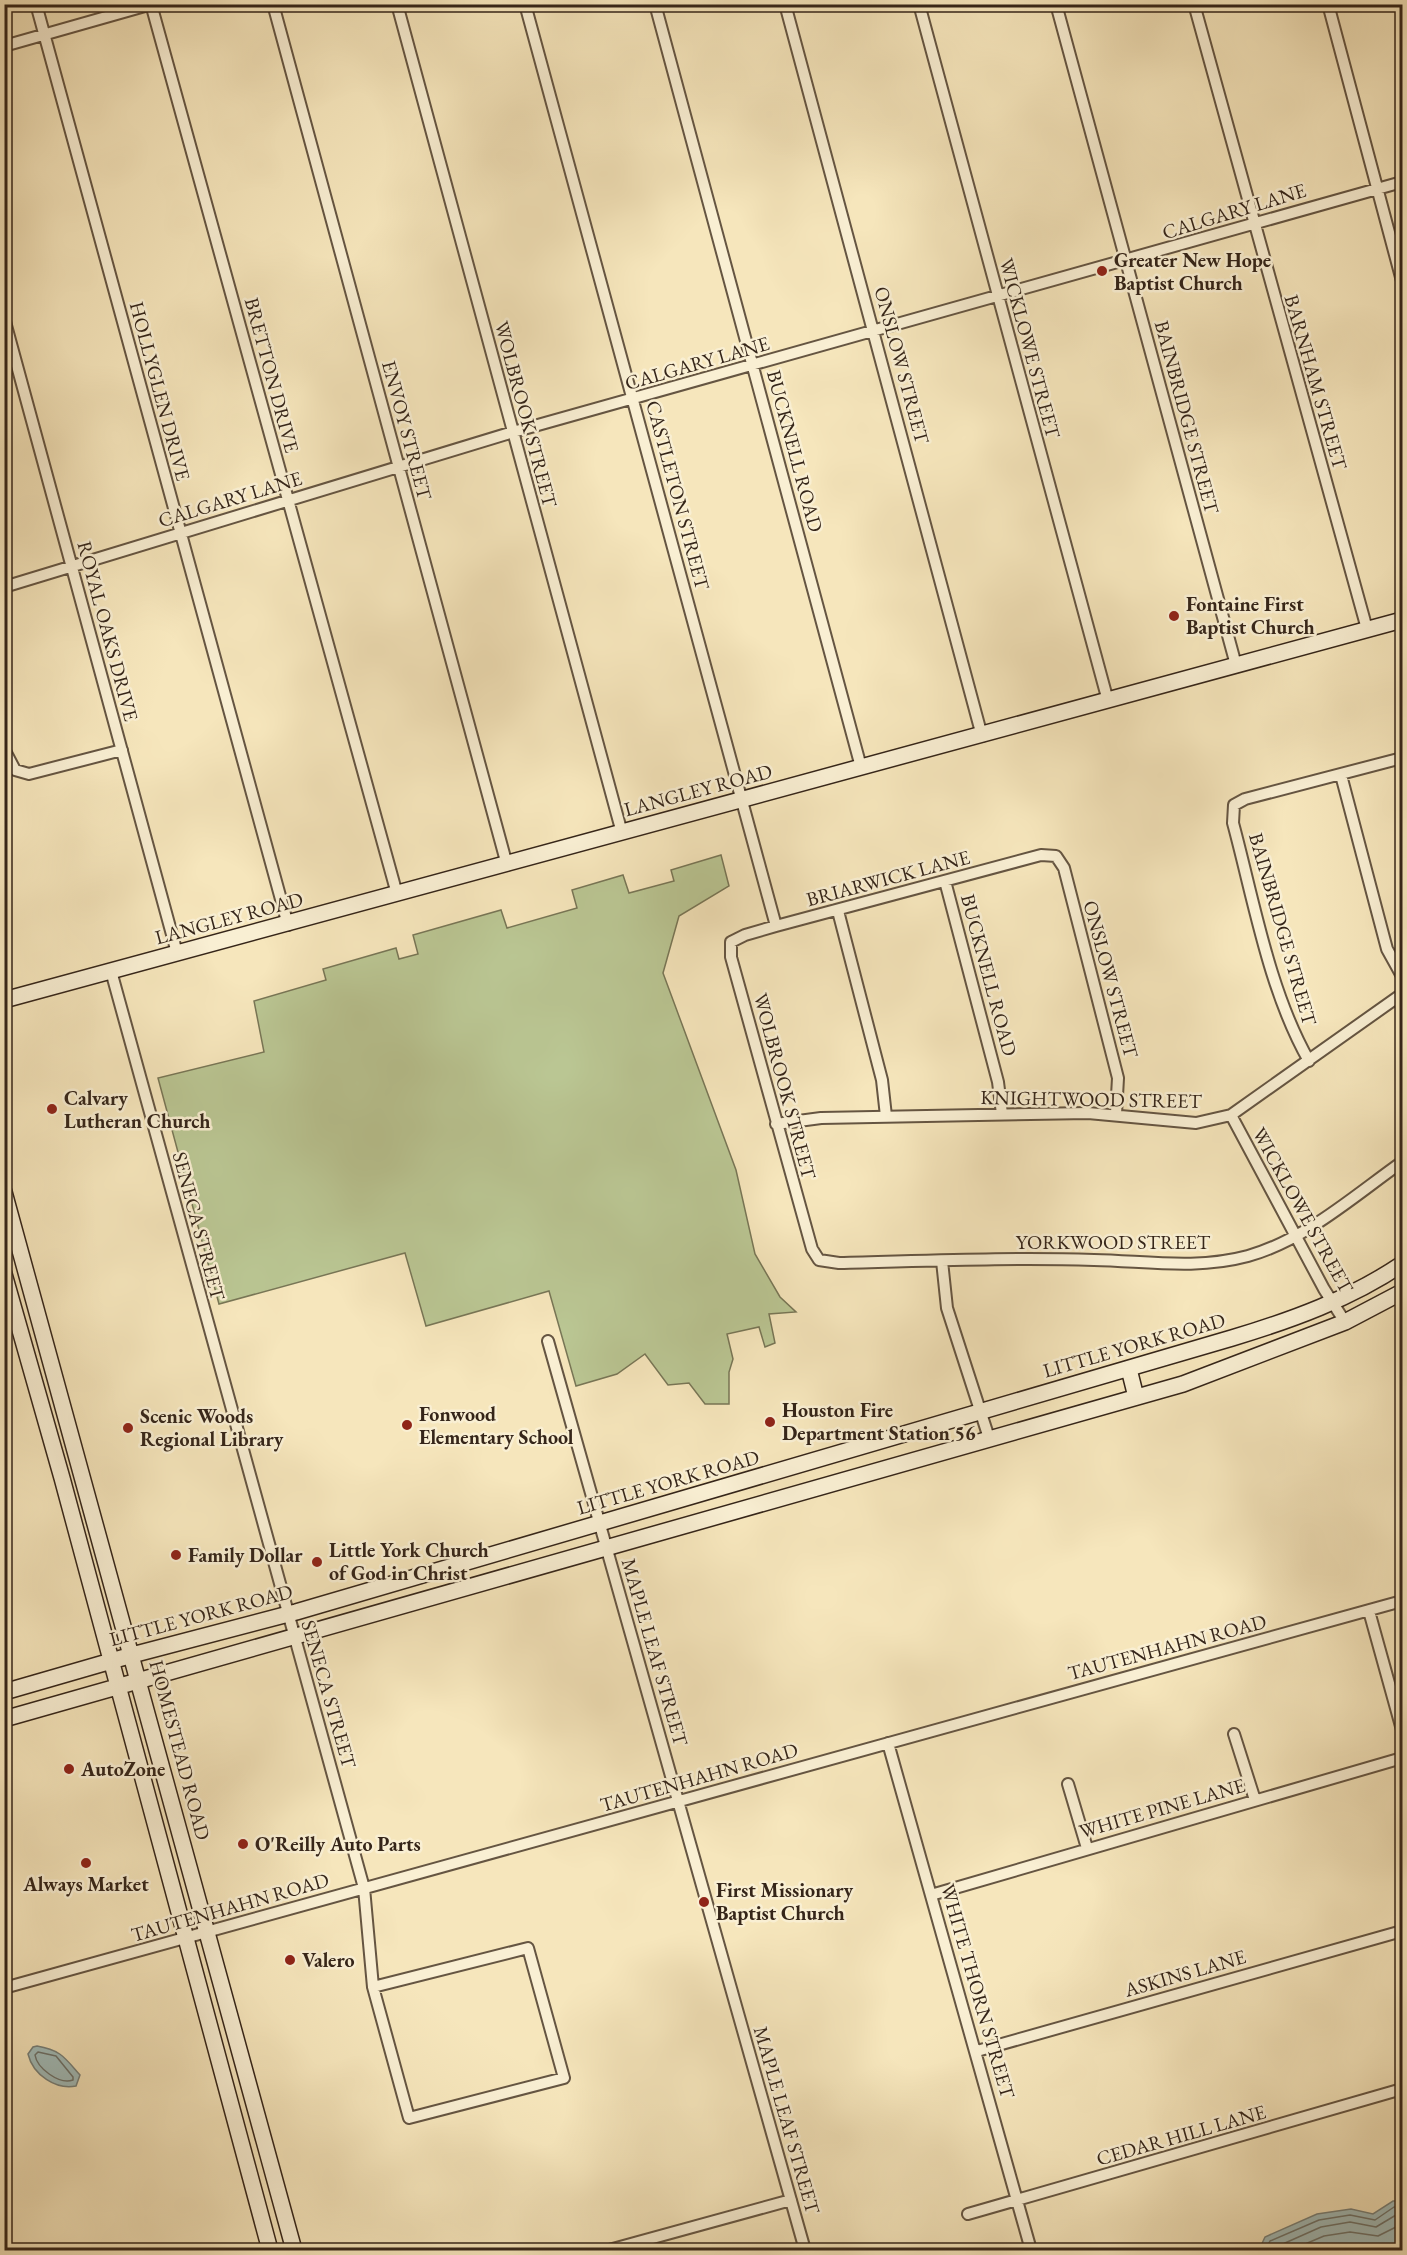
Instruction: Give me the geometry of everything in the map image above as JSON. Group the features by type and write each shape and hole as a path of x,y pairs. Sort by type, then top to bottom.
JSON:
{"main road":[{"name":"LANGLEY ROAD","path":"4,1000 288,925 1402,620"},
{"name":"HOMESTEAD ROAD","path":"4,1192 264,2133 294,2250"},
{"name":"LITTLE YORK ROAD","path":"4,1692 132,1654 286,1614 754,1479 1291,1320 1331,1302 1402,1264"},
{"path":"4,1274 112,1661 270,2250"},
{"path":"4,1719 1136,1397 1223,1369 1345,1322 1402,1292"},
{"path":"1215,1343 1223,1369"},
{"path":"1129,1369 1136,1397"},
{"path":"792,1468 800,1493"},
{"path":"62,1478 81,1473"},
{"path":"754,1479 760,1505"},
{"path":"240,2138 264,2133"}],"street":[{"name":"HOLLYGLEN DRIVE","path":"36,4 288,925"},
{"name":"ENVOY STREET","path":"273,4 507,865"},
{"name":"WOLBROOK STREET","path":"397,4 621,833"},
{"name":"CASTLETON STREET","path":"525,4 777,926"},
{"name":"BUCKNELL ROAD","path":"655,4 861,768"},
{"name":"ONSLOW STREET","path":"785,4 982,736"},
{"name":"WICKLOWE STREET","path":"919,4 1108,701"},
{"name":"BAINBRIDGE STREET","path":"1056,4 1236,665"},
{"name":"BARNHAM STREET","path":"1194,4 1366,629"},
{"path":"1328,4 1402,281"},
{"path":"4,46 151,5"},
{"name":"BRETTON DRIVE","path":"151,5 397,894"},
{"name":"CALGARY LANE","path":"4,587 513,432 1402,182"},
{"name":"ROYAL OAKS DRIVE","path":"4,318 177,953"},
{"path":"4,749 15,770 29,774 122,750"},
{"path":"1402,758 1341,775 1387,950 1402,976"},
{"name":"BAINBRIDGE STREET","path":"1309,1061 1294,1035 1280,998 1233,823 1234,805 1245,799 1341,775"},
{"name":"BRIARWICK LANE","path":"731,942 745,935 777,926 1041,855 1056,856"},
{"name":"ONSLOW STREET","path":"1056,856 1064,868 1118,1078 1116,1114"},
{"name":"BUCKNELL ROAD","path":"945,881 998,1082 1002,1114"},
{"path":"838,911 882,1080 886,1116"},
{"name":"WOLBROOK STREET","path":"731,942 730,957 809,1240"},
{"name":"SENECA STREET","path":"111,971 286,1614 296,1637 364,1888 374,1986 409,2118 564,2078 528,1948 374,1986"},
{"name":"KNIGHTWOOD STREET","path":"776,1124 821,1118 1002,1114 1116,1114 1196,1123 1231,1115 1402,994"},
{"name":"WICKLOWE STREET","path":"1231,1115 1331,1302 1345,1322"},
{"name":"YORKWOOD STREET","path":"809,1240 819,1260 839,1263 1096,1260 1152,1264 1199,1264 1248,1256 1295,1236 1402,1162"},
{"path":"942,1261 947,1308 989,1438"},
{"name":"MAPLE LEAF STREET","path":"548,1341 805,2250"},
{"name":"TAUTENHAHN ROAD","path":"4,1988 1402,1601"},
{"path":"1369,1611 1402,1730"},
{"path":"1234,1734 1255,1800"},
{"name":"WHITE THORN STREET","path":"888,1743 977,2051 1031,2250"},
{"name":"WHITE PINE LANE","path":"931,1894 1402,1758"},
{"path":"1068,1784 1087,1848"},
{"name":"ASKINS LANE","path":"977,2051 1402,1930"},
{"name":"CEDAR HILL LANE","path":"969,2214 1402,2089"},
{"path":"609,2250 791,2200"}],"green space":[{"path":"721,855 729,886 679,916 663,973 736,1170 755,1254 780,1297 796,1312 769,1314 775,1343 765,1347 759,1327 727,1334 733,1359 729,1372 729,1404 705,1404 689,1383 668,1385 645,1354 617,1374 576,1386 549,1291 426,1326 405,1253 219,1304 158,1078 264,1052 254,1001 326,980 323,969 396,948 399,959 418,954 413,935 501,910 507,928 577,908 572,890 623,875 629,893 674,881 671,870"}],"water":[{"path":"33,2047 57,2052 66,2059 80,2075 76,2086 61,2086 40,2074 28,2054"},
{"path":"1393,2201 1402,2201 1402,2250 1259,2250 1265,2237 1317,2214 1351,2209 1373,2214"}],"place":[{"name":"Greater New Hope Baptist Church","path":"1102,271"},
{"name":"Fontaine First Baptist Church","path":"1174,616"},
{"name":"Calvary Lutheran Church","path":"52,1109"},
{"name":"Houston Fire Department Station 56","path":"770,1422"},
{"name":"Fonwood Elementary School","path":"407,1425"},
{"name":"Scenic Woods Regional Library","path":"128,1428"},
{"name":"Family Dollar","path":"176,1555"},
{"name":"Little York Church of God in Christ","path":"317,1562"},
{"name":"AutoZone","path":"69,1769"},
{"name":"O'Reilly Auto Parts","path":"243,1844"},
{"name":"Always Market","path":"86,1863"},
{"name":"First Missionary Baptist Church","path":"704,1902"},
{"name":"Valero","path":"290,1960"}]}
